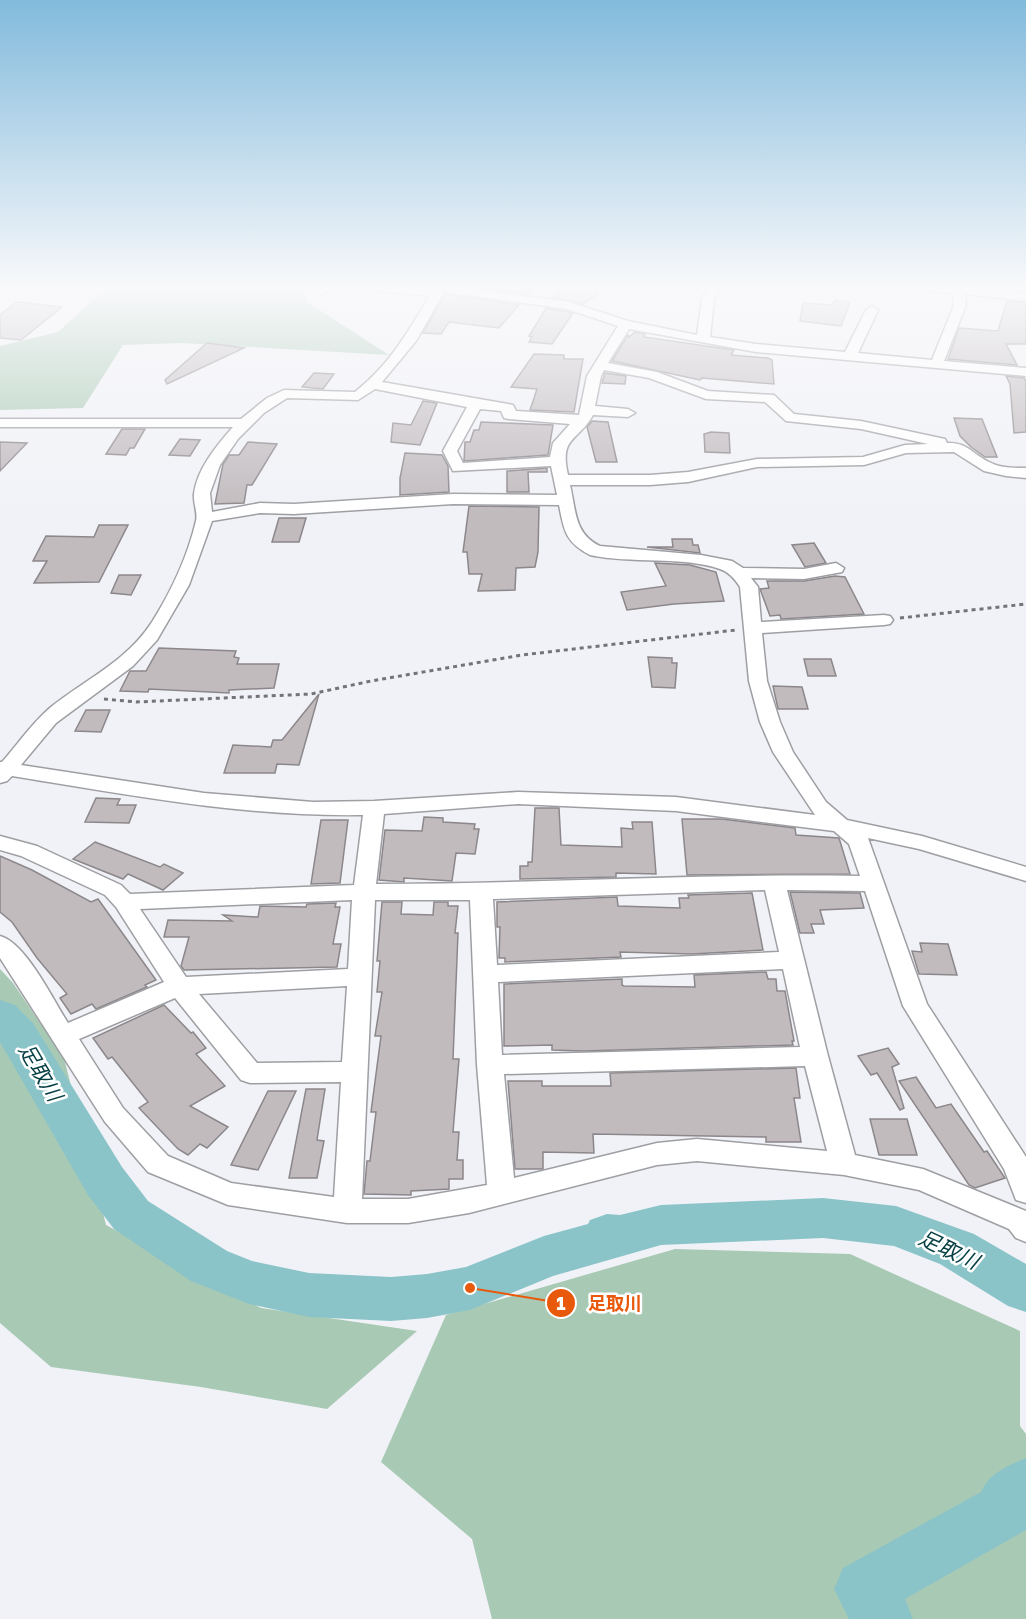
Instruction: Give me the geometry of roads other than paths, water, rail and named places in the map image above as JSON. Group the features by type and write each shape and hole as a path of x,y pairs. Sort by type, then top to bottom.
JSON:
{"street":[{"path":"3,772 56,713 113,675 140,652 162,621 177,591 204,518 202,492 210,471 243,423 273,399 284,394 358,396 390,363"},
{"path":"913,363 1026,372"},
{"path":"1026,473 1000,473 971,459 958,447 918,435 861,425 791,418 783,415 769,398 706,395 652,375 599,365 594,375 584,416 560,443 557,461 573,533 582,544 596,551 701,560 726,565 739,573 749,587 758,681 770,722 783,752 819,807 859,841 915,1006 1017,1166 1026,1192"},
{"path":"372,384 508,408 509,415 584,416 628,413"},
{"path":"475,404 450,451 458,468 557,461"},
{"path":"0,423 243,423"},
{"path":"562,480 688,477 757,463 864,461 905,449 958,447"},
{"path":"204,518 260,508 453,498 565,500"},
{"path":"739,573 804,574 836,568"},
{"path":"752,628 884,620"},
{"path":"3,772 204,800 313,809 374,808 518,798 676,804 841,825 922,843 1026,874"},
{"path":"347,1211 356,1072 363,892 374,808"},
{"path":"0,843 29,851 112,890 124,902 179,986 250,1073 356,1072"},
{"path":"124,902 363,892 481,892 774,882 873,884"},
{"path":"774,882 815,1056 844,1164"},
{"path":"481,892 490,1065 502,1192"},
{"path":"0,944 14,958 114,1115 158,1164 228,1194 347,1211 408,1211 469,1202 657,1154 697,1150 844,1164 923,1180 1024,1225"},
{"path":"485,974 792,960"},
{"path":"63,1035 179,986 358,977"},
{"path":"490,1065 815,1056"}],"waterway":[{"name":"足取川","path":"0,1016 18,1034 105,1181 131,1215 209,1266 249,1282 309,1295 391,1299 427,1296 470,1288 544,1257 604,1240 607,1235 620,1236 661,1225 823,1218 896,1226 957,1249 1026,1290"},
{"name":"足取川","path":"883,1619 864,1589 1007,1509 1006,1500 1026,1486"}],"place":[{"name":"足取川","path":"470,1288"}]}
